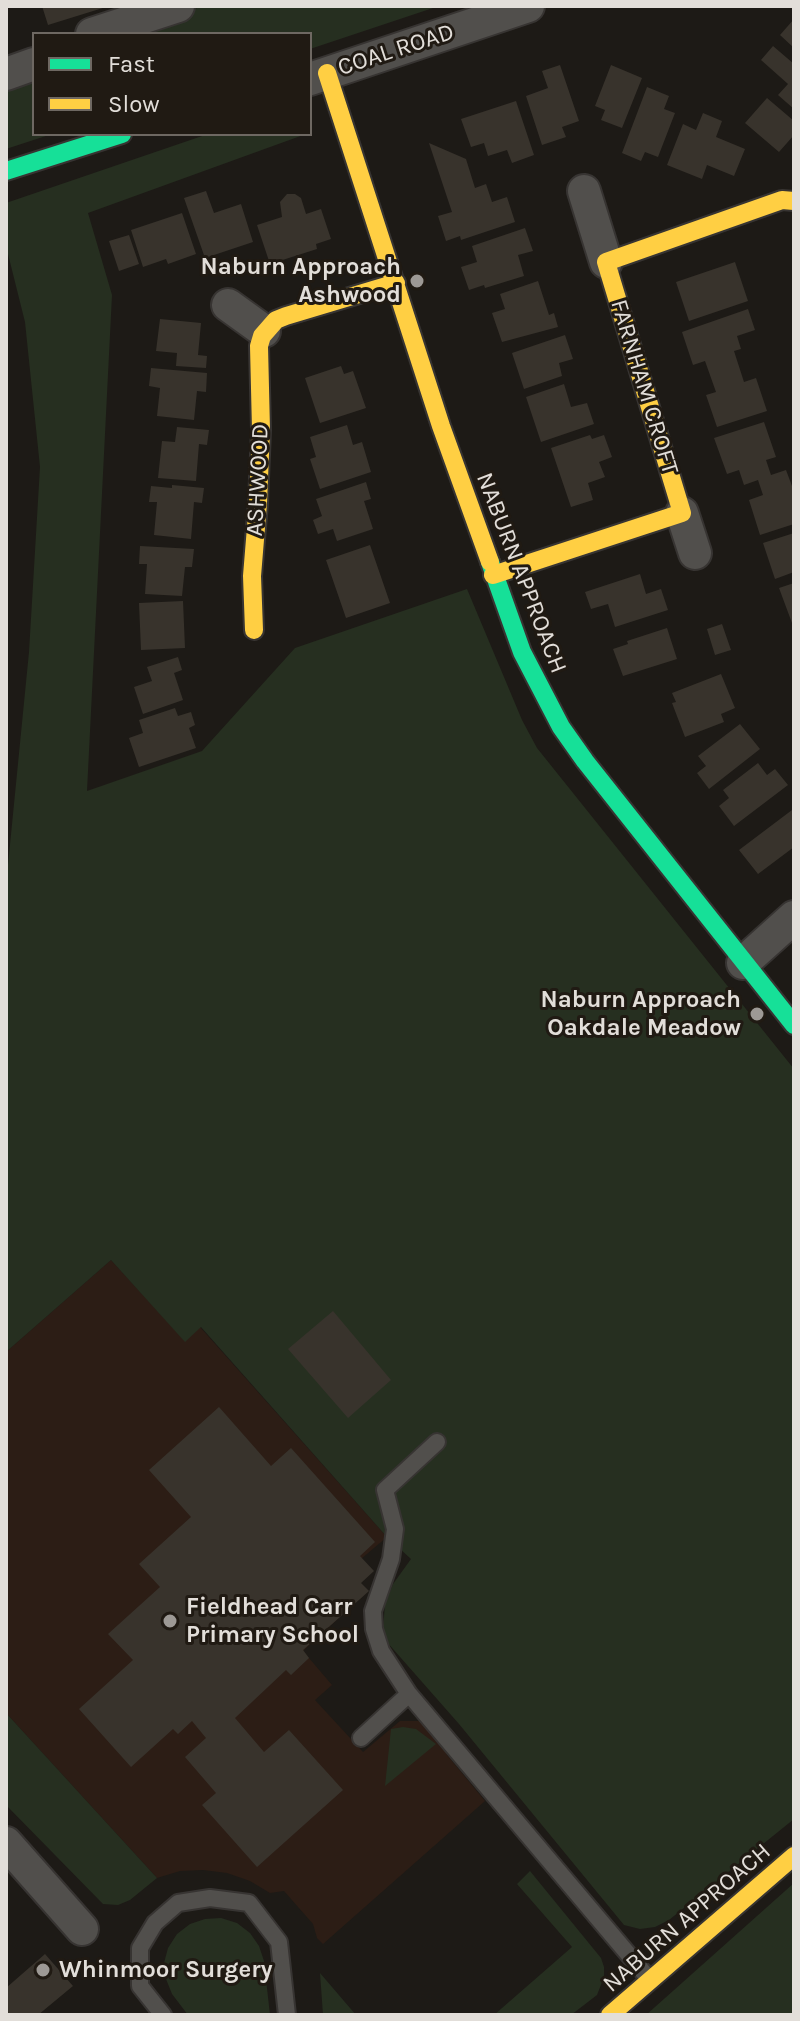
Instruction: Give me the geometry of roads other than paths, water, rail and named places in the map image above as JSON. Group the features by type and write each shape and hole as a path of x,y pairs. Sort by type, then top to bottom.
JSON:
{"street":[{"path":"98,32 178,6"},
{"name":"COAL ROAD","path":"318,76 528,6"},
{"path":"6,74 32,65"},
{"name":"NABURN APPROACH","path":"318,76 396,283 441,426 522,652 561,727 794,1025"},
{"path":"6,171 116,136"},
{"name":"FARNHAM CROFT","path":"584,191 695,553"},
{"path":"606,262 782,200 794,201"},
{"path":"228,305 264,331 286,316 396,283"},
{"name":"ASHWOOD","path":"254,630 252,576 261,430 259,346 264,331"},
{"path":"493,575 682,513"},
{"path":"743,963 794,917"},
{"path":"6,1843 82,1929"},
{"name":"NABURN APPROACH","path":"610,2015 794,1856"}],"lane":[{"path":"437,1442 385,1490 395,1529 391,1559 373,1611 374,1629 381,1651 409,1694 651,1981"},
{"path":"361,1738 409,1694"},
{"path":"163,2015 140,1986 140,1948 155,1923 178,1903 210,1898 249,1903 279,1942 287,2015"}],"place":[{"name":"Naburn Approach Ashwood","path":"417,281"},
{"name":"Naburn Approach Oakdale Meadow","path":"757,1014"},
{"name":"Fieldhead Carr Primary School","path":"170,1621"},
{"name":"Whinmoor Surgery","path":"43,1970"}]}
